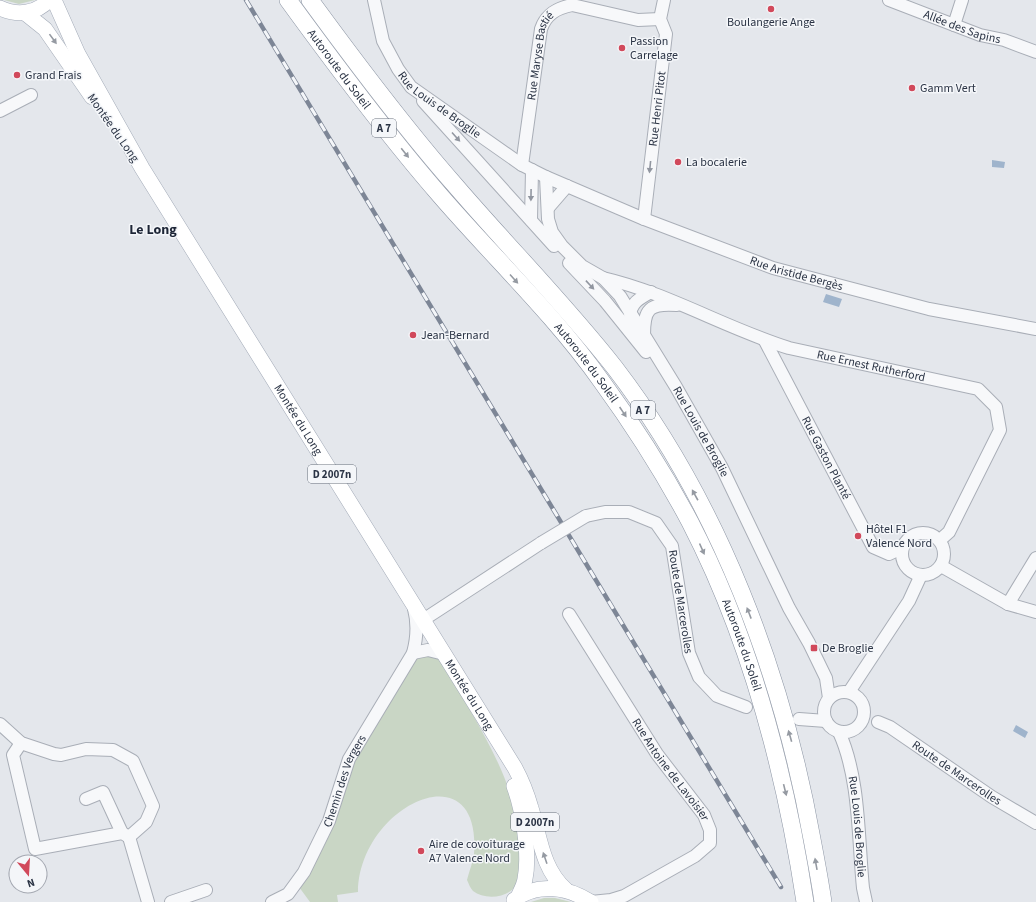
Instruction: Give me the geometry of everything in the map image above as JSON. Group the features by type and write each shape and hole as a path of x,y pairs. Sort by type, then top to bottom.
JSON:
{"highway":[{"name":"Autoroute du Soleil","path":"288,0 368,108 436,192 560,329 601,380 653,457 690,523 724,597 752,673 773,741 791,817 804,902"},
{"name":"Autoroute du Soleil","path":"310,0 393,110 447,176 573,317 616,370 665,441 709,521 740,590 770,670 794,752 808,814 823,902"}],"main road":[{"path":"0,8 12,12 25,13 36,10 50,0"},
{"name":"Montée du Long","path":"54,0 78,54 142,168 515,768 522,783 545,861 553,877 566,890"},
{"name":"Montée du Long","path":"25,13 45,29 52,38 142,168"},
{"name":"Montée du Long","path":"504,752 517,794 526,851 525,880 515,900"},
{"path":"515,900 533,891 549,888 566,890 579,894 591,902"}],"street":[{"name":"Rue Louis de Broglie","path":"374,0 382,41 398,69 411,87 527,167 567,186"},
{"name":"Rue Henri Pitot","path":"644,219 666,34 660,19 664,0"},
{"name":"Allée des Sapins","path":"890,0 980,35 1004,40 1036,52"},
{"path":"954,25 962,0"},
{"name":"Rue Maryse Bastié","path":"531,220 527,167 541,29 545,19 561,7 572,5 638,20 660,19"},
{"path":"411,87 605,301 668,382 676,387"},
{"path":"0,111 31,95"},
{"name":"Rue Louis de Broglie","path":"546,177 548,219 552,232 562,246 582,266 603,278 620,296 630,311 676,387 722,468 789,608 809,643 826,678 843,694"},
{"path":"548,208 567,186"},
{"name":"Rue Aristide Bergès","path":"567,186 644,219 773,268 929,309 1036,329"},
{"name":"Rue Ernest Rutherford","path":"603,278 651,292 765,341 789,348 978,389 996,407 1000,430 949,532 940,540"},
{"path":"630,332 630,311 639,298 651,292"},
{"path":"605,301 622,310 630,311 650,309 661,305 684,306"},
{"path":"644,336 645,315 650,309"},
{"name":"Rue Gaston Planté","path":"765,341 872,547 889,554 902,548"},
{"name":"Route de Marcerolles","path":"423,620 541,543 586,516 605,512 629,512 656,523 672,546 688,654 699,677 717,696 746,707"},
{"path":"915,533 932,534 940,540 944,547 944,557 941,566 932,573 921,575 912,572 905,566 901,557 902,548 907,539 915,533"},
{"path":"1008,604 1036,558"},
{"path":"941,566 1008,604 1036,612"},
{"path":"843,694 863,704 863,718 844,732 832,728 825,717 825,705 843,694 860,675 909,602 921,575"},
{"name":"Chemin des Vergers","path":"272,902 288,894 304,872 329,821 349,759 413,653 417,634 417,620 413,604"},
{"name":"Rue Antoine de Lavoisier","path":"569,614 657,754 704,815 710,830 710,843 695,856 622,899 591,902"},
{"path":"413,653 428,650 444,654"},
{"path":"804,719 825,717"},
{"name":"Route de Marcerolles","path":"863,718 890,727 992,797 1036,823"},
{"path":"0,724 21,743 54,754 62,754 86,749 113,750 133,761 153,806 146,822 125,835 35,848 13,755 21,743"},
{"name":"Rue Louis de Broglie","path":"844,732 854,785 863,888 866,902"},
{"path":"86,799 103,792 125,835 148,902"},
{"path":"171,902 206,890"}],"green space":[{"path":"4,0 35,0 19,4"},
{"path":"421,655 439,657 481,730 500,768 514,807 518,832 521,870 517,884 507,893 493,897 479,894 472,890 467,880 474,854 471,822 459,803 441,797 419,801 397,814 378,834 364,861 358,892 337,895 338,902 310,902 299,887 352,763 416,657"},
{"path":"544,898 555,898 571,902 531,902"}],"water":[{"path":"992,160 1005,162 1004,168 992,167"},
{"path":"826,294 842,299 839,307 823,302"},
{"path":"1016,725 1028,732 1025,738 1013,731"}],"railway":[{"path":"246,0 781,887"}],"place":[{"name":"Boulangerie Ange","path":"771,9"},
{"name":"Passion Carrelage","path":"622,48"},
{"name":"Grand Frais","path":"17,75"},
{"name":"Gamm Vert","path":"912,88"},
{"name":"La bocalerie","path":"678,162"},
{"name":"Jean-Bernard","path":"413,335"},
{"name":"Hôtel F1 Valence Nord","path":"858,536"},
{"name":"De Broglie","path":"814,648"},
{"name":"Aire de covoiturage A7 Valence Nord","path":"421,851"}],"district":[{"name":"Le Long","path":"153,230"}]}
